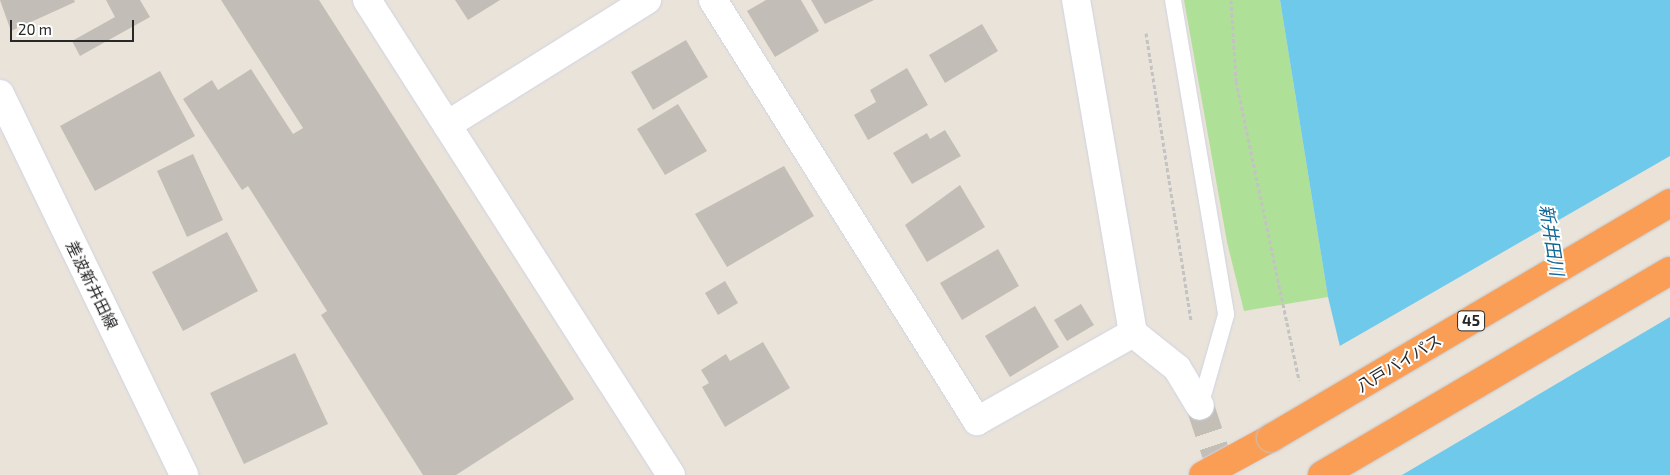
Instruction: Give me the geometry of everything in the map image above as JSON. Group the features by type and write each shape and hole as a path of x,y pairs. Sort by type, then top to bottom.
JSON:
{"highway":[{"name":"八戸バイパス","path":"1204,475 1271,438 1670,203"},
{"path":"1322,475 1670,271"}],"street":[{"path":"367,0 671,475"},
{"path":"447,125 648,0"},
{"path":"713,0 977,421 1133,333"},
{"path":"1076,0 1133,333 1177,368 1200,406"},
{"name":"差波新井田線","path":"1,100 184,475"}],"lane":[{"path":"1173,0 1226,314 1200,406"}],"path":[{"path":"1231,0 1236,81 1300,383"},
{"path":"1145,26 1192,324"}],"green space":[{"path":"1184,0 1280,0 1328,297 1244,311 1227,242"}],"water":[{"name":"新井田川","path":"1280,0 1670,0 1670,475 1371,475 1328,297"}],"pier":[{"path":"1670,156 1670,317 1402,475 1368,475 1338,347"}],"building":[{"path":"0,0 74,0 75,2 11,31"},
{"path":"106,0 140,0 150,17 80,56 72,41 115,17"},
{"path":"221,0 319,0 574,399 456,475 423,475 321,315 327,311 248,186 242,190 183,99 212,80 218,90 251,69 293,134 303,128"},
{"path":"455,0 500,0 468,20"},
{"path":"766,0 801,0 819,31 775,57 747,11"},
{"path":"811,0 874,0 825,24"},
{"path":"982,24 998,51 945,83 929,55"},
{"path":"686,40 708,77 653,110 631,72"},
{"path":"907,68 928,105 868,140 854,115 876,102 870,90"},
{"path":"160,71 195,136 95,191 60,126"},
{"path":"678,104 707,151 665,175 637,129"},
{"path":"945,130 961,156 912,184 893,153 927,133 930,139"},
{"path":"193,154 223,220 187,237 157,171"},
{"path":"784,166 814,216 727,267 695,214"},
{"path":"960,185 985,227 927,262 905,225"},
{"path":"227,232 258,291 183,331 152,272"},
{"path":"998,249 1019,286 962,320 940,283"},
{"path":"725,281 738,303 718,315 705,293"},
{"path":"1081,304 1094,325 1067,341 1054,320"},
{"path":"1035,306 1059,347 1010,377 985,336"},
{"path":"763,342 790,388 725,427 702,387 709,383 701,370 726,354 730,361"},
{"path":"295,353 328,424 244,464 210,393"}],"tunnel":[{"path":"1200,406 1223,475"}]}
